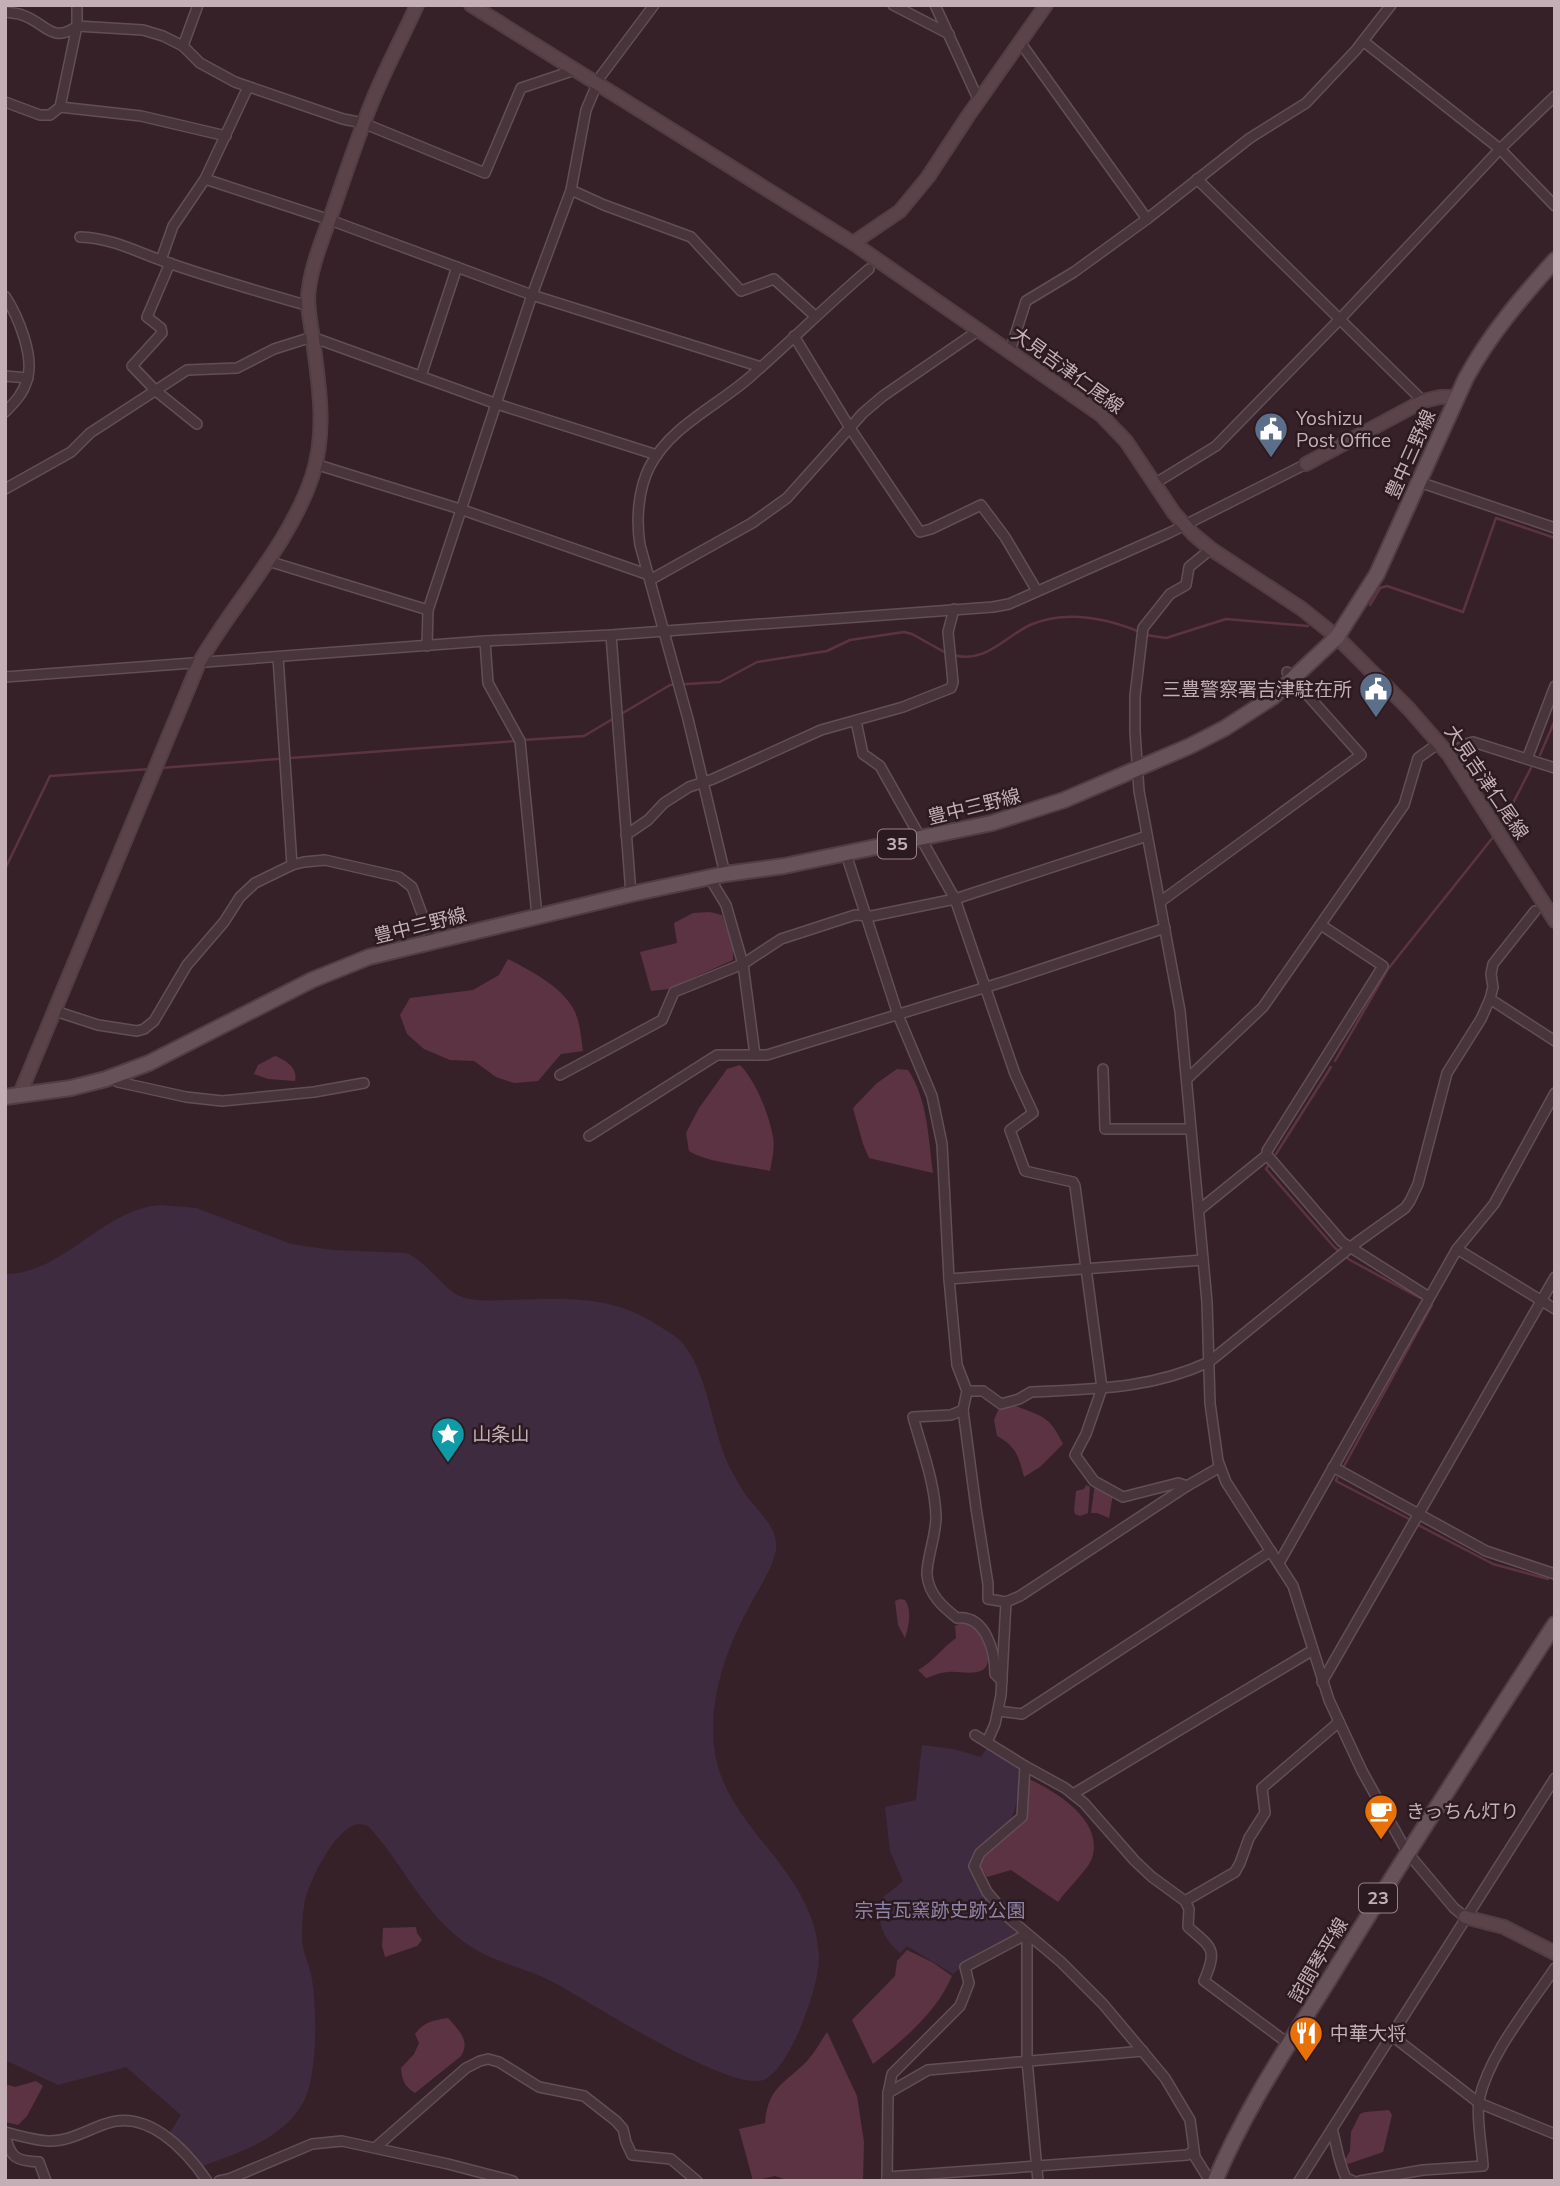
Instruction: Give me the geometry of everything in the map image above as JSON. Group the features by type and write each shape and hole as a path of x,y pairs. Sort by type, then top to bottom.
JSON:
{"main road":[{"name":"豊中三野線","path":"12,1096 71,1088 149,1063 312,980 369,957 709,877 784,866 845,851 921,839 992,823 1033,811 1191,746 1225,728 1273,696 1290,676 1338,637 1377,574 1457,397 1482,350 1500,324 1555,260"},
{"name":"詫間琴平線","path":"1212,2181 1249,2110 1407,1852 1555,1624"}],"street":[{"path":"5,102 40,116 50,115 60,107 77,26 78,5"},
{"path":"183,46 198,5"},
{"path":"12,1096 55,1011 199,663 268,561 299,509 315,464 321,423 320,390 309,306 313,271 363,123 417,5"},
{"name":"大見吉津仁尾線","path":"471,5 853,243 1101,415 1126,441 1184,526 1211,549 1302,609 1338,637 1439,743 1555,920"},
{"path":"427,646 428,610 532,295 571,190 586,110 600,77 654,5"},
{"path":"893,5 948,34"},
{"path":"935,5 979,101"},
{"path":"853,243 900,211 928,177 1046,5"},
{"path":"1010,351 1026,301 1074,272 1250,138 1306,103 1363,41 1391,5"},
{"path":"5,12 23,15 52,33 68,33 77,26 143,30 183,46 200,63 248,87 342,119 363,123 485,173 521,88 575,70"},
{"path":"1020,41 1147,219"},
{"path":"1363,41 1500,149 1555,206"},
{"path":"197,424 156,391 132,366 162,333 161,328 147,317 165,262 173,226 205,179 248,87"},
{"path":"1154,484 1216,446 1500,149 1555,96"},
{"path":"60,107 141,116 226,136"},
{"path":"205,179 330,219 532,295 761,367"},
{"path":"1197,179 1423,401"},
{"path":"571,190 691,237 741,291 774,279 816,316"},
{"path":"80,237 97,237 119,243 165,262 309,306"},
{"path":"421,376 457,267"},
{"path":"725,874 665,630 640,545 638,522 642,487 657,455 670,439 723,400 869,269"},
{"path":"5,296 15,312 23,334 29,378 19,398 5,412"},
{"path":"315,464 460,509 650,578 752,523 786,498 863,413 883,396 979,330"},
{"path":"793,336 850,428 920,532 981,505 1005,537 1037,591"},
{"path":"5,489 71,452 90,433 187,370 237,368 274,349 312,337 497,404 657,455"},
{"path":"5,376 29,378"},
{"path":"5,677 1009,604 1184,526 1423,401 1457,397"},
{"path":"1419,482 1555,528"},
{"path":"1211,549 1189,566 1186,585 1170,594 1143,628 1135,696 1136,769 1180,1011 1203,1260 1210,1403 1220,1467 1239,1503 1293,1586 1322,1682 1339,1722 1407,1852 1454,1908 1465,1917 1504,1927 1555,1953"},
{"path":"268,561 428,610"},
{"path":"626,835 648,820 663,803 689,787 821,730 903,708 951,688 953,682 948,632 954,609"},
{"path":"611,635 632,894"},
{"path":"485,641 488,683 520,741 537,916"},
{"path":"278,657 292,865"},
{"path":"1160,902 1361,755 1290,676"},
{"path":"1527,759 1555,686"},
{"path":"856,721 863,754 880,766 955,899 1015,1074 1033,1113 1010,1130 1025,1171 1073,1182 1075,1186 1102,1388 1086,1434 1075,1455 1094,1480 1123,1497 1178,1483 1187,1486"},
{"path":"1449,755 1474,742 1555,768"},
{"path":"1187,1079 1263,1007 1404,805 1418,758 1439,743"},
{"path":"560,1075 662,1020 674,992 743,964 781,939 855,915 955,899 1147,836"},
{"path":"845,851 898,1013 932,1096 942,1144 949,1279 957,1365 967,1391 963,1409 988,1584 987,1597 1006,1602 1020,1596 1220,1467"},
{"path":"55,1011 122,1029 144,1029 154,1021 187,965 224,922 240,897 255,883 292,865 325,860 399,877 412,887 432,941"},
{"path":"709,877 726,905 743,964 755,1055"},
{"path":"967,1391 983,1391 1001,1404 1031,1392 1156,1382 1209,1362 1348,1249 1405,1208 1418,1184 1447,1073 1481,1019 1490,999 1493,987 1492,969 1496,958 1535,911"},
{"path":"1321,925 1383,966 1267,1151 1268,1155 1348,1249 1429,1297"},
{"path":"589,1136 717,1055 767,1055 1165,928"},
{"path":"1490,999 1555,1041"},
{"path":"1103,1069 1105,1129 1191,1129"},
{"path":"109,1077 118,1082 186,1097 222,1101 314,1092 364,1083"},
{"path":"1279,1563 1457,1249 1494,1204 1555,1093"},
{"path":"1199,1210 1268,1155"},
{"path":"1457,1249 1555,1309"},
{"path":"949,1279 1203,1260"},
{"path":"1322,1682 1555,1277"},
{"path":"963,1409 951,1415 913,1417 934,1493 935,1537 927,1575 935,1600 957,1618 965,1617 981,1627 995,1659 995,1674 1002,1681"},
{"path":"1333,1468 1486,1551 1555,1574"},
{"path":"998,1711 1022,1714 1271,1551"},
{"path":"987,1742 998,1711 1006,1602"},
{"path":"1073,1794 1313,1650"},
{"path":"1185,1901 1235,1872 1249,1838 1265,1813 1262,1788 1339,1722"},
{"path":"975,1735 1073,1794 1152,1877 1185,1901 1189,1909 1188,1927 1204,1939 1212,1950 1211,1963 1204,1980 1289,2044"},
{"path":"1025,1766 1022,1817 980,1853 974,1866 987,1892 1027,1934 1061,1962 1102,2004 1165,2078 1190,2120 1195,2157 1212,2181"},
{"path":"1299,2181 1555,1778"},
{"path":"1027,1934 1027,2060 1038,2181"},
{"path":"1027,1934 1015,1943 965,1967 969,1983 960,2006 892,2074 888,2093 887,2179 1188,2155 1194,2151"},
{"path":"1360,2181 1423,2170 1483,2166 1479,2102 1498,2053 1555,1968"},
{"path":"1391,2035 1479,2102 1555,2134"},
{"path":"888,2093 928,2070 1143,2051"},
{"path":"376,2147 466,2068 488,2059 539,2087 584,2096 623,2129 632,2155 671,2159 696,2181"},
{"path":"46,2181 39,2162 20,2161 13,2156 5,2133 49,2141 73,2137 119,2120 144,2124 160,2132 192,2158 207,2181"},
{"path":"1332,2129 1336,2157 1346,2178 1353,2181"},
{"path":"219,2181 312,2144 342,2141 513,2181"}],"green space":[{"path":"160,1205 196,1208 291,1244 332,1250 406,1253 422,1263 455,1294 468,1299 569,1299 605,1303 641,1316 672,1334 684,1345 699,1372 729,1466 745,1494 766,1519 776,1541 772,1564 726,1657 717,1692 713,1728 721,1775 750,1826 787,1873 803,1899 814,1927 819,1959 814,1988 793,2044 773,2073 763,2080 746,2080 691,2059 553,1982 470,1946 445,1926 433,1912 368,1826 358,1824 349,1828 331,1846 306,1897 302,1938 311,1974 314,2003 312,2074 304,2101 285,2125 273,2135 203,2166 169,2134 181,2115 126,2067 58,2085 5,2060 5,1274 46,1264 119,1218 139,1209"},
{"name":"宗吉瓦窯跡史跡公園","path":"922,1745 953,1749 981,1757 987,1748 1019,1768 1018,1798 1011,1821 972,1868 1023,1930 979,1953 953,1974 907,1946 900,1953 888,1941 880,1922 881,1899 903,1881 890,1851 885,1807 916,1800"}],"shaded area":[{"path":"710,912 722,915 733,946 733,960 668,989 651,991 640,952 677,943 674,923 693,913"},
{"path":"508,959 544,979 567,1000 577,1018 583,1051 561,1054 538,1081 514,1083 496,1077 474,1061 450,1060 424,1049 407,1034 400,1015 410,998 473,990 499,975"},
{"path":"275,1056 290,1065 295,1072 295,1081 268,1079 254,1074 258,1065"},
{"path":"740,1065 756,1089 768,1119 774,1141 770,1171 716,1161 689,1151 686,1133 699,1108 727,1069"},
{"path":"897,1069 908,1070 920,1094 933,1173 869,1158 863,1144 853,1108 877,1083"},
{"path":"1016,1406 1045,1419 1063,1444 1040,1467 1024,1477 1016,1453 997,1436 994,1420 999,1408"},
{"path":"1095,1483 1113,1494 1109,1518 1091,1513"},
{"path":"1086,1485 1090,1487 1088,1513 1080,1516 1075,1514 1074,1510 1076,1491 1084,1489"},
{"path":"905,1600 909,1613 905,1638 898,1625 895,1601"},
{"path":"962,1622 974,1624 981,1636 988,1658 984,1669 970,1673 945,1672 926,1678 918,1670 956,1638 955,1626"},
{"path":"1029,1779 1076,1810 1091,1832 1094,1845 1090,1863 1058,1902 1011,1870 987,1877 979,1865 983,1851 1025,1817"},
{"path":"416,1927 422,1940 417,1946 385,1957 382,1946 383,1928"},
{"path":"907,1950 932,1962 952,1976 928,2014 873,2064 852,2020 895,1976 897,1961"},
{"path":"448,2018 464,2040 464,2050 461,2056 415,2093 404,2082 401,2068 414,2054 419,2043 415,2034 429,2022"},
{"path":"827,2032 857,2096 864,2142 863,2181 790,2181 775,2176 753,2181 739,2129 765,2123 774,2093 808,2060"},
{"path":"36,2081 43,2086 27,2116 18,2125 5,2122 5,2084 15,2087"},
{"path":"1389,2110 1392,2115 1383,2152 1348,2164 1345,2160 1350,2151 1351,2132 1360,2114"}],"waterway":[{"path":"1370,605 1380,588 1387,586 1463,612 1496,518 1555,538"},
{"path":"953,655 964,657 984,653 1030,625 1057,618 1099,620 1140,632"},
{"path":"1146,635 1166,638 1226,619 1308,626"},
{"path":"523,740 584,736 670,685 720,682 757,662 827,651 850,640 904,632 946,653"},
{"path":"1540,755 1555,720"},
{"path":"160,768 516,741"},
{"path":"1500,828 1531,768"},
{"path":"5,869 50,776 150,769"},
{"path":"1335,1061 1388,969 1494,836"},
{"path":"1276,1154 1331,1067"},
{"path":"1268,1166 1266,1169 1334,1247 1350,1260 1420,1298"},
{"path":"1344,1466 1432,1305"},
{"path":"1337,1478 1336,1481 1411,1520"},
{"path":"1416,1524 1493,1564 1548,1579"}],"place":[{"name":"Yoshizu Post Office","path":"1271,459"},
{"name":"三豊警察署吉津駐在所","path":"1376,719"},
{"name":"山条山","path":"448,1464"},
{"name":"きっちん灯り","path":"1381,1841"},
{"name":"中華大将","path":"1306,2063"}]}
